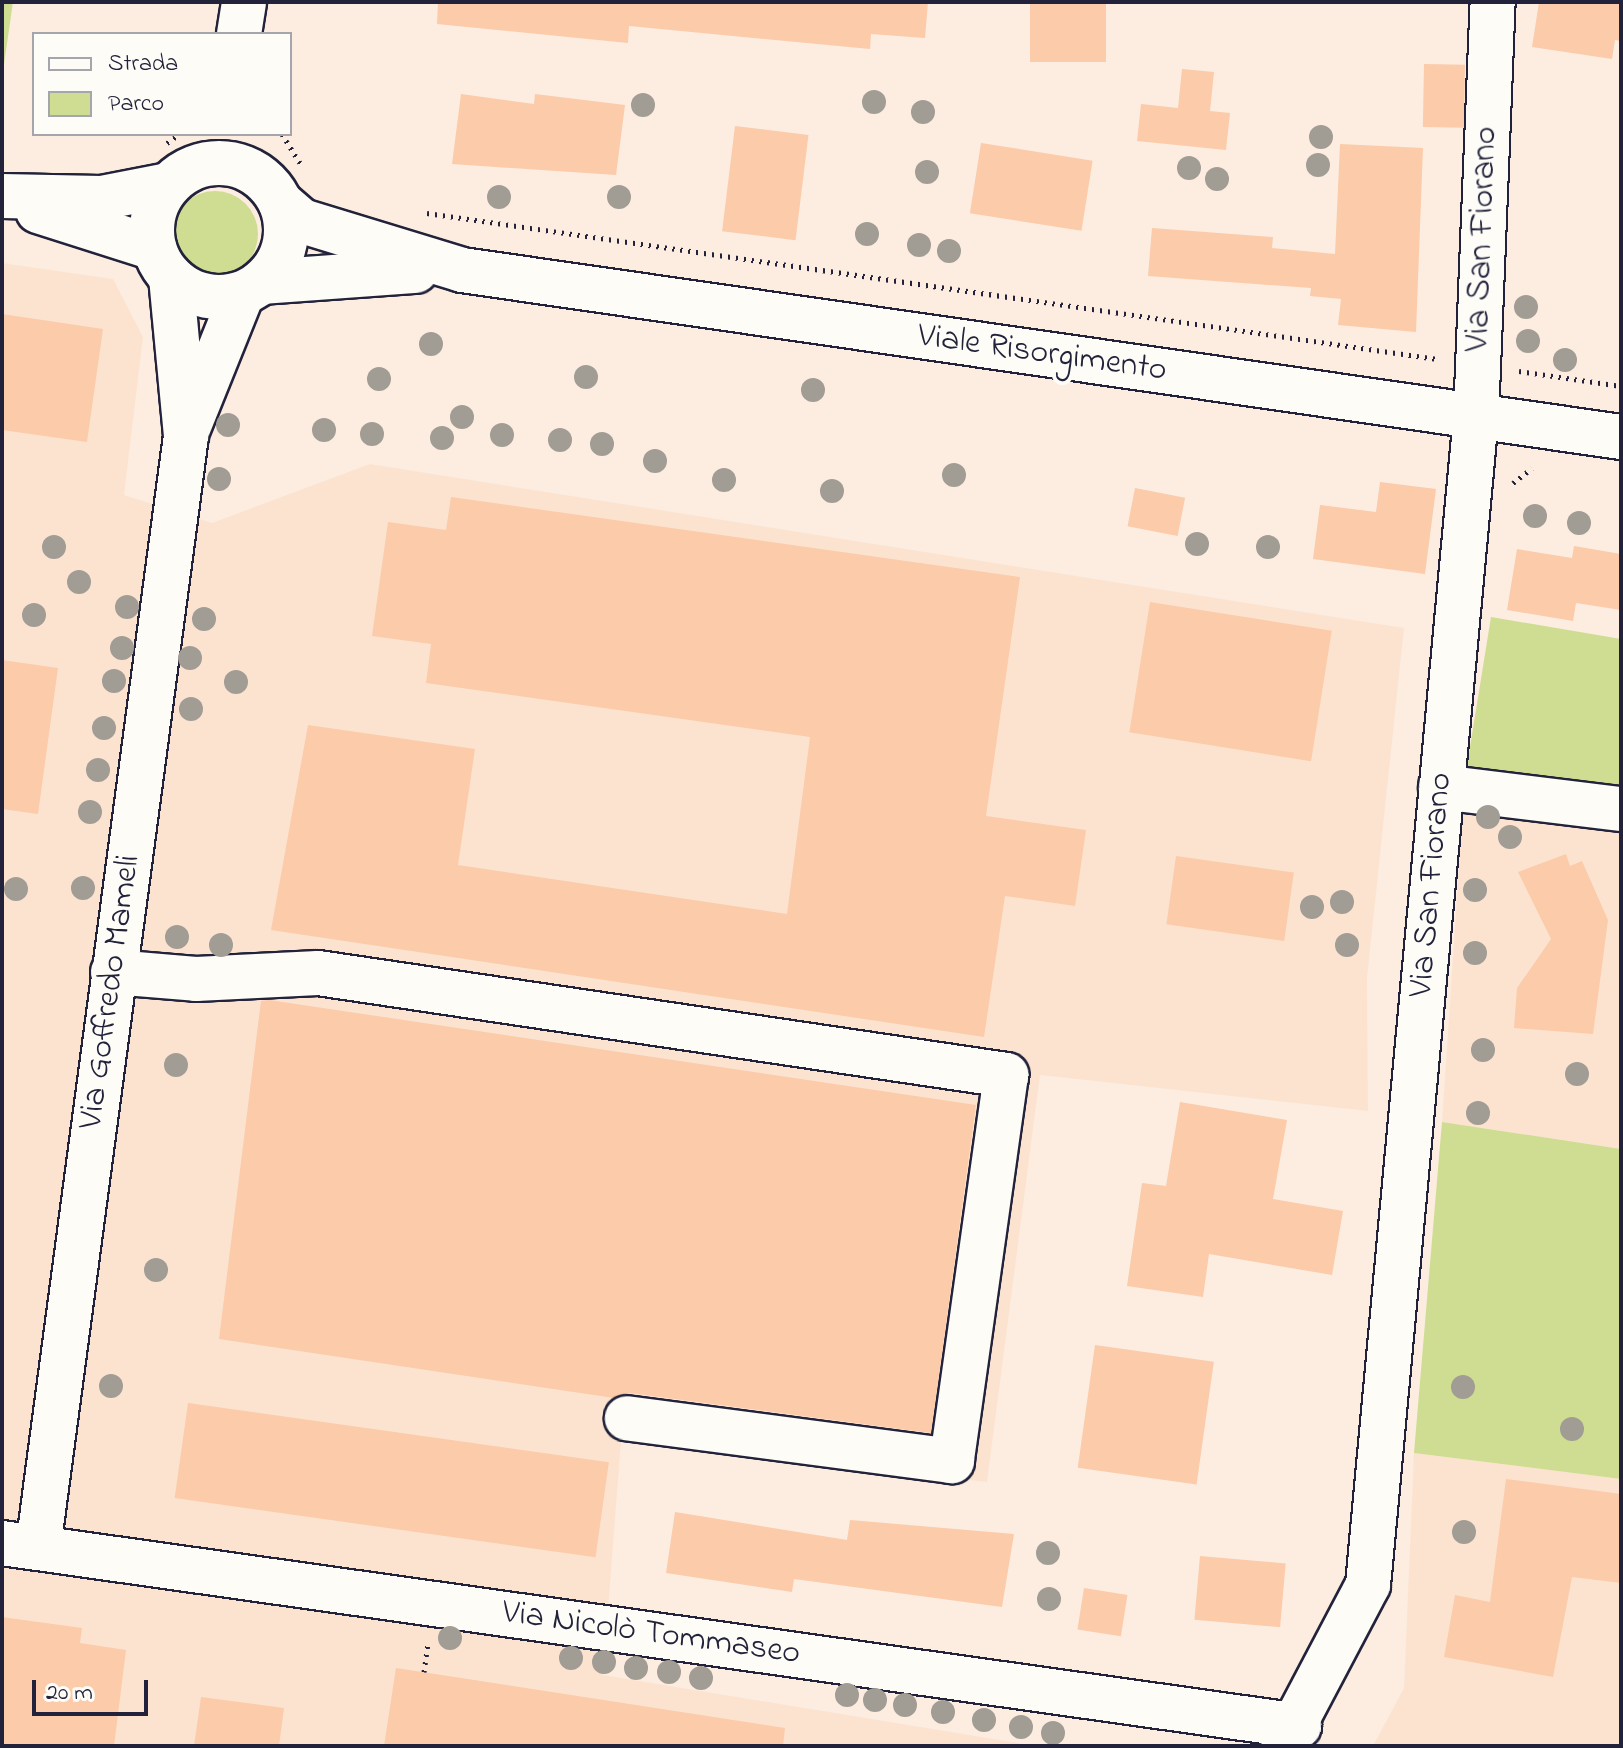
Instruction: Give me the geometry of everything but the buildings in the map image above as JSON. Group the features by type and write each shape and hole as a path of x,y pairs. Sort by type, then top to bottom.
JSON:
{"street":[{"path":"239,32 244,2"},
{"name":"Via San Fiorano","path":"1291,1736 1368,1585 1476,417 1493,2"},
{"path":"246,151 295,189 286,241 252,288 202,296 162,263 2,198 101,198 189,162 224,162 246,151"},
{"path":"162,263 153,215 189,162"},
{"name":"Viale Risorgimento","path":"295,189 302,221 462,270 1621,437"},
{"name":"Via Goffredo Mameli","path":"20,1545 113,972 186,436 162,263"},
{"name":"Viale Risorgimento","path":"252,288 462,270"},
{"name":"Via Goffredo Mameli","path":"186,436 252,288"},
{"path":"1441,787 1621,809"},
{"path":"113,972 196,979 318,973 1006,1075 952,1461 627,1418"},
{"name":"Via Nicolò Tommaseo","path":"20,1545 1291,1736"}],"path":[{"path":"282,136 295,189"},
{"path":"423,212 1621,386"},
{"path":"1469,487 1508,490 1522,471 1537,466"},
{"path":"424,1672 426,1653"}],"shaded area":[{"path":"2,263 113,279 143,337 124,495 212,523 370,464 1404,628 1367,978 1368,1111 1040,1075 987,1482 621,1441 603,1675 1036,1746 2,1746"},
{"path":"1465,778 1621,799 1621,1149 1442,1122"},
{"path":"1414,1453 1621,1479 1621,1746 1373,1746 1404,1688"}],"green space":[{"path":"2,2 13,2 2,78"},
{"path":"215,191 232,194 246,203 255,217 258,234 255,251 246,265 232,274 215,277 198,274 184,265 175,251 172,234 175,217 184,203 198,194"},
{"path":"1491,617 1621,639 1621,799 1465,778"},
{"path":"1442,1122 1621,1149 1621,1479 1414,1453"}]}
